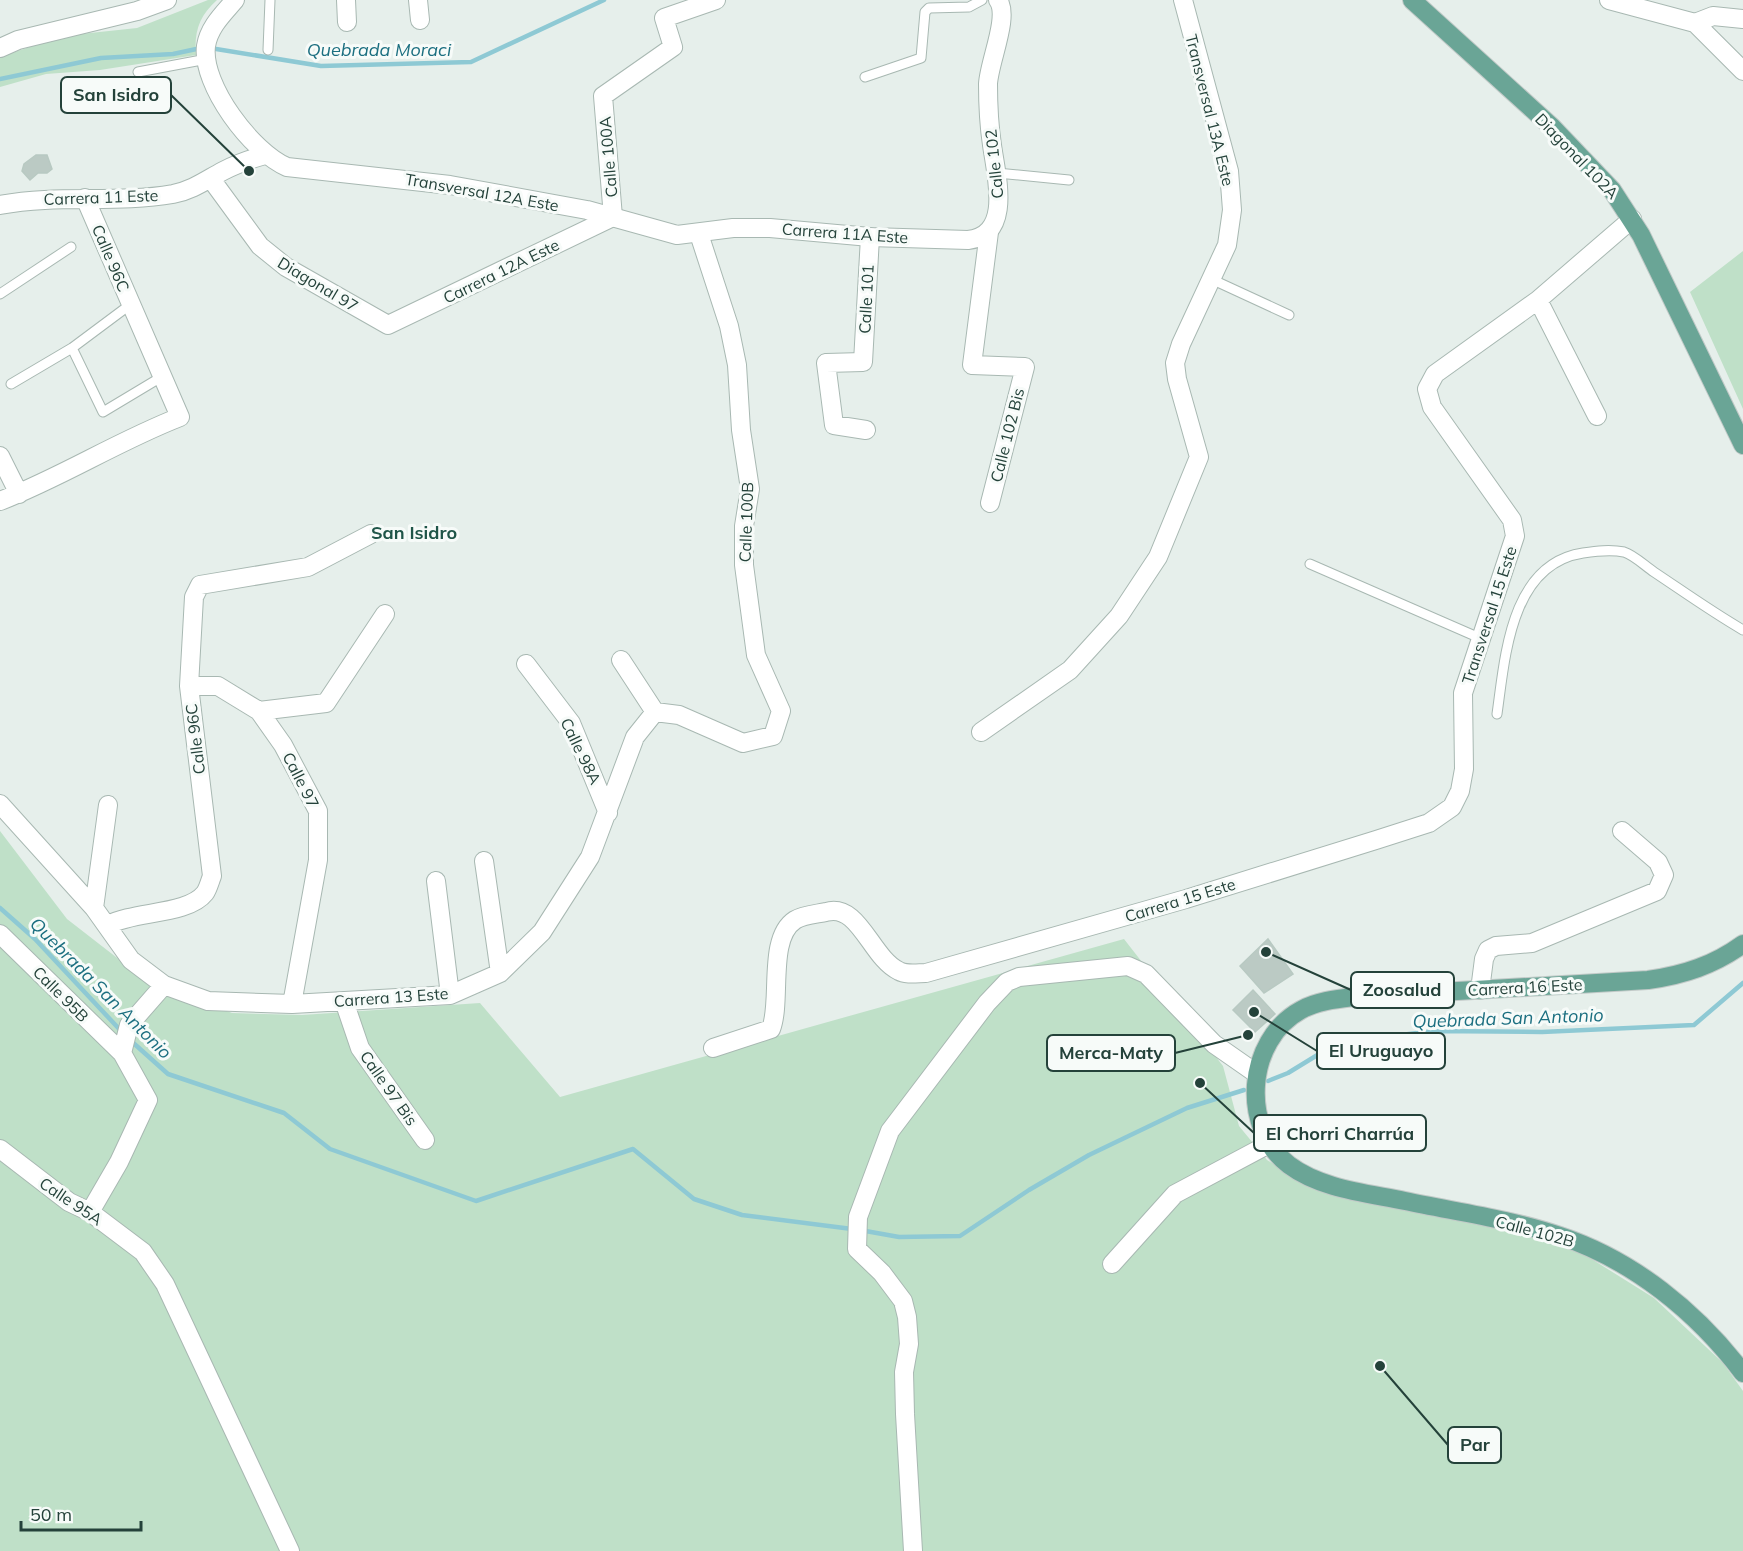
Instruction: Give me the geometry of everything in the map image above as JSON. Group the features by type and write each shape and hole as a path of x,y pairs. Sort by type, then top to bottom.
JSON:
{"main road":[{"name":"Diagonal 102A","path":"1412,0 1576,150 1612,190 1632,219 1743,445"},
{"name":"Carrera 16 Este","path":"1288,1165 1269,1144 1257,1119 1255,1104 1257,1074 1273,1037 1300,1010 1315,1004 1354,997 1618,982 1673,976 1711,963 1743,944"},
{"name":"Calle 102B","path":"1288,1165 1308,1176 1338,1187 1514,1224 1580,1243 1633,1271 1668,1295 1712,1335 1743,1373"}],"street":[{"path":"0,48 18,40 137,11 167,0"},
{"path":"235,0 209,33 207,59 209,74 219,94 247,134 266,155"},
{"path":"346,0 347,22"},
{"path":"418,0 420,20"},
{"name":"Calle 100A","path":"613,217 603,96 672,46 664,18 716,0"},
{"name":"Calle 102","path":"998,0 1003,9 1003,19 990,64 988,84 988,112 997,173 998,208 989,232 972,365 1025,367"},
{"name":"Transversal 13A Este","path":"981,732 1070,670 1119,616 1158,556 1199,457 1176,379 1175,363 1181,344 1227,245 1233,210 1229,171 1183,0"},
{"path":"1609,0 1695,23 1743,71"},
{"path":"1695,23 1713,16 1743,19"},
{"name":"Carrera 11 Este","path":"0,205 47,198 145,198 165,195 189,190 237,164 266,155"},
{"name":"Transversal 12A Este","path":"266,155 277,163 299,169 390,176 450,185 613,217 663,233 699,234"},
{"name":"Diagonal 97","path":"211,178 260,246 286,267 388,325"},
{"name":"Calle 96C","path":"19,494 134,435 180,417 85,198"},
{"name":"Carrera 12A Este","path":"388,325 613,217"},
{"name":"Transversal 15 Este","path":"1452,807 1460,791 1464,769 1463,693 1515,536 1512,520 1432,406 1427,389 1435,374 1538,300 1632,219"},
{"name":"Carrera 11A Este","path":"699,234 733,228 770,228 870,237 968,240 981,237 989,232"},
{"name":"Calle 100B","path":"656,712 679,715 743,743 773,736 782,711 756,656 744,565 744,526 750,489 741,430 737,365 729,326 699,234"},
{"name":"Calle 101","path":"866,430 834,425 826,363 863,362 870,237"},
{"path":"1538,300 1597,416"},
{"name":"Calle 102 Bis","path":"990,503 1025,367"},
{"path":"0,456 19,494 0,501"},
{"name":"Calle 96C","path":"108,925 122,918 188,905 205,893 212,876 189,686 194,597 200,585 308,567 371,534"},
{"path":"259,711 326,703 385,614"},
{"path":"621,660 656,712"},
{"name":"Calle 98A","path":"526,664 571,723 608,813"},
{"name":"Calle 97","path":"189,686 218,686 259,711 283,745 318,811 318,860 292,1004"},
{"name":"Carrera 13 Este","path":"0,804 94,908 131,960 164,985 208,1001 292,1004 450,995 500,973 542,932 590,857 635,738 656,712"},
{"path":"94,908 108,805"},
{"name":"Carrera 15 Este","path":"713,1048 771,1029 779,946 785,932 795,920 832,910 844,911 854,920 882,960 901,973 926,973 1186,899 1428,823 1452,807"},
{"path":"1480,990 1484,959 1488,951 1496,946 1532,943 1657,891 1664,875 1658,862 1622,831"},
{"path":"484,861 500,973"},
{"path":"436,881 450,995"},
{"name":"Calle 95B","path":"0,934 122,1053 148,1100 119,1162 90,1212"},
{"path":"913,1551 904,1414 904,1372 909,1344 907,1317 903,1301 882,1273 857,1249 858,1217 890,1131 993,997 1007,982 1019,977 1128,966 1146,974 1214,1044 1257,1074"},
{"path":"122,1053 129,1025 164,985"},
{"name":"Calle 97 Bis","path":"344,1001 360,1048 425,1140"},
{"path":"1112,1264 1175,1194 1269,1144"},
{"name":"Calle 95A","path":"0,1149 69,1202 90,1212 143,1252 165,1284 290,1551"}],"lane":[{"path":"268,50 270,0"},
{"path":"865,77 921,58 925,12 929,9 969,7 982,0"},
{"path":"138,72 207,59"},
{"path":"997,173 1070,180"},
{"path":"0,294 71,247"},
{"path":"1211,279 1288,315"},
{"path":"11,384 72,348 131,304"},
{"path":"72,348 103,412 163,376"},
{"path":"1497,714 1507,643 1518,607 1543,573 1555,563 1575,554 1602,550 1625,552 1743,630"},
{"path":"1310,564 1482,639"}],"green space":[{"path":"208,0 217,0 206,12 199,25 196,55 100,70 46,74 0,87 0,57 62,36 137,28"},
{"path":"1743,251 1743,409 1690,292"},
{"path":"0,831 67,919 143,978 232,1013 302,1015 480,1003 560,1097 1124,939 1223,1066 1239,1126 1267,1160 1319,1191 1388,1202 1574,1248 1654,1298 1723,1363 1743,1391 1743,1551 0,1551"}],"building":[{"path":"36,155 47,155 52,169 47,173 38,173 30,180 22,171 24,164"},
{"path":"1268,939 1293,974 1264,993 1240,966"},
{"path":"1253,990 1275,1014 1255,1032 1233,1010"}],"waterway":[{"name":"Quebrada Moraci","path":"210,48 321,66 471,62 604,0"},
{"name":"Quebrada Moraci","path":"0,79 101,58 173,54 201,48"},
{"name":"Quebrada San Antonio","path":"0,908 35,939 122,1032"},
{"name":"Quebrada San Antonio","path":"1268,1081 1288,1073 1337,1043 1433,1031 1542,1032 1694,1025 1743,983"},
{"name":"Quebrada San Antonio","path":"130,1040 168,1074 284,1113 330,1149 476,1201 633,1149 694,1199 742,1215 852,1229"},
{"name":"Quebrada San Antonio","path":"860,1230 899,1237 960,1236 1029,1190 1089,1155 1187,1108 1244,1090"}],"place":[{"name":"San Isidro","path":"249,171"},
{"name":"Zoosalud","path":"1266,952"},
{"name":"El Uruguayo","path":"1254,1012"},
{"name":"Merca-Maty","path":"1248,1035"},
{"name":"El Chorri Charrúa","path":"1200,1083"},
{"name":"Par","path":"1380,1366"}],"district":[{"name":"San Isidro","path":"414,532"}]}
